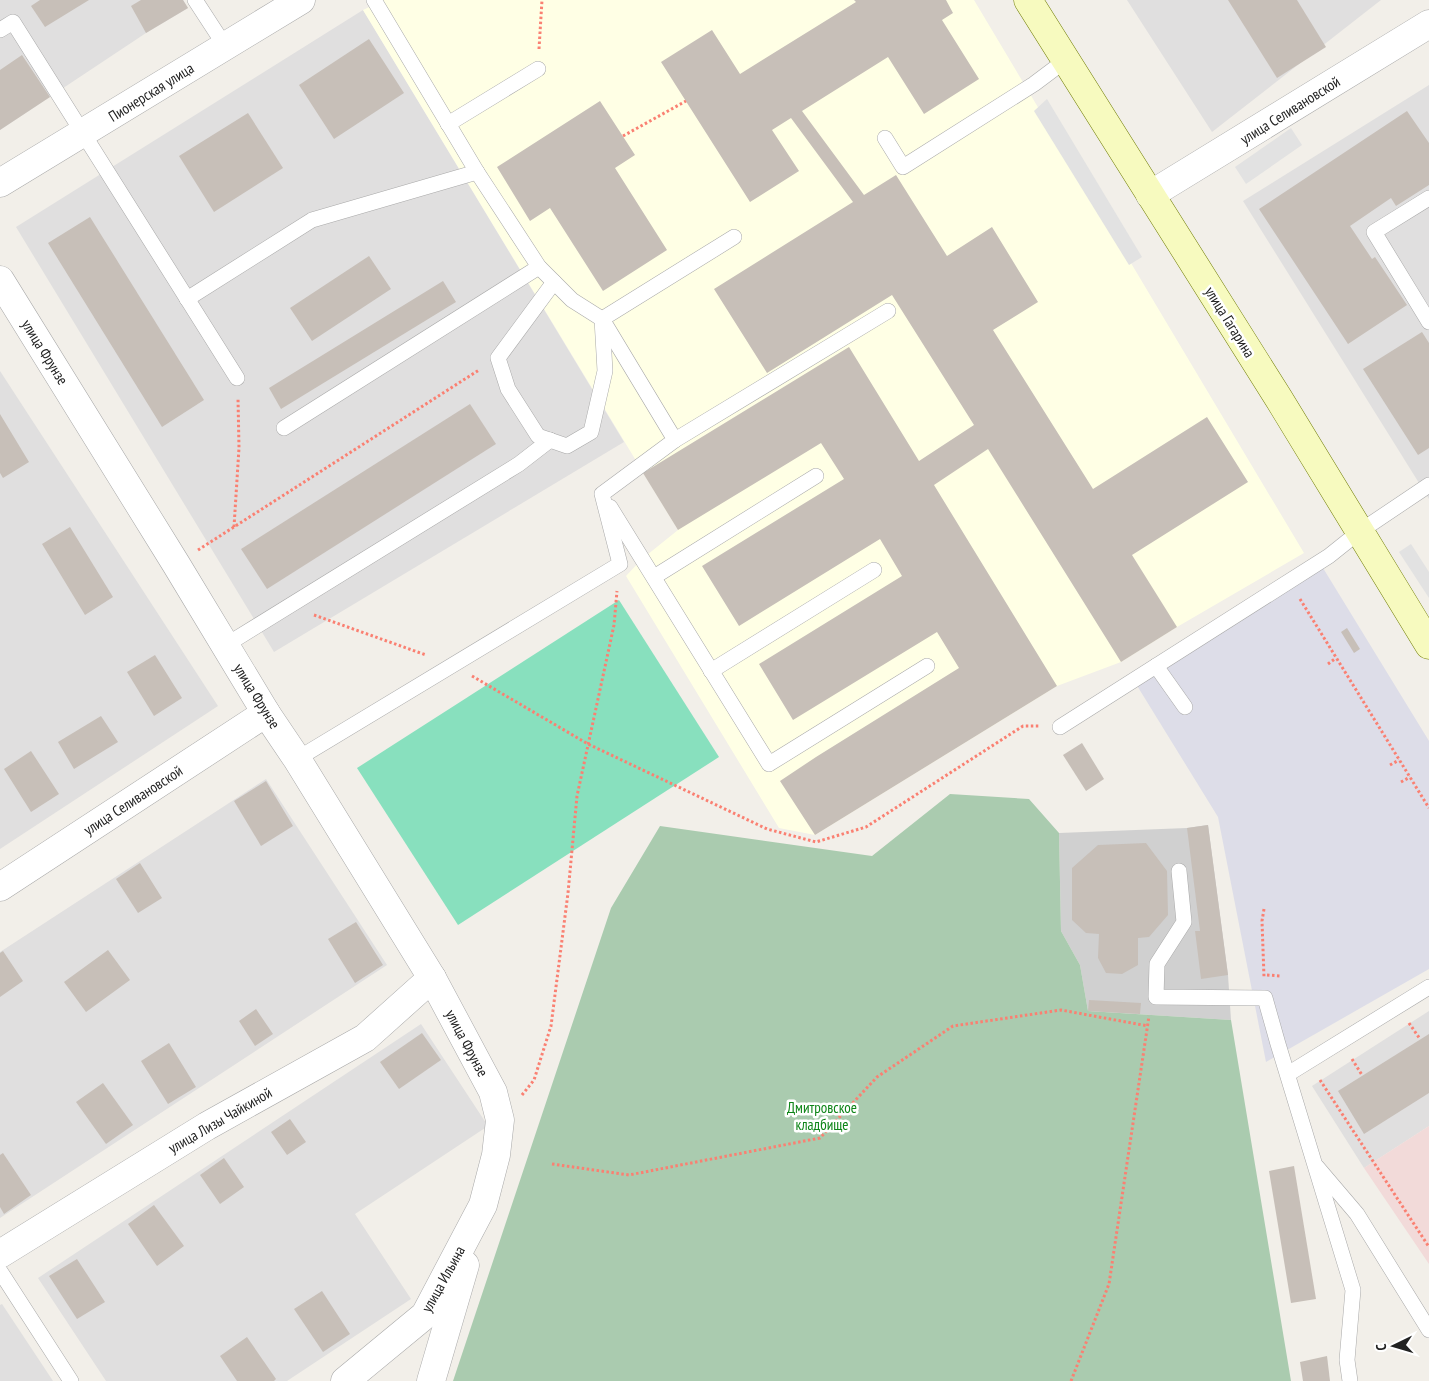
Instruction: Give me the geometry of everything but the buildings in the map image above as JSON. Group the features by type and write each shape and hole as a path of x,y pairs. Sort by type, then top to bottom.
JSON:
{"main road":[{"name":"улица Гагарина","path":"1028,0 1279,399 1429,645"}],"street":[{"name":"Пионерская улица","path":"0,183 302,0"},
{"name":"улица Селивановской","path":"1150,195 1429,24"},
{"name":"улица Фрунзе","path":"0,280 432,978 494,1092 498,1113"},
{"name":"улица Селивановской","path":"0,887 266,712"},
{"name":"улица Лизы Чайкиной","path":"0,1254 206,1126 365,1038 432,978"},
{"name":"улица Ильина","path":"431,1381 496,1155 498,1113"},
{"name":"улица Ильина","path":"345,1381 425,1315 483,1205"}],"lane":[{"path":"195,0 225,46"},
{"path":"374,0 477,172 539,267 572,300 602,319 674,440"},
{"path":"0,30 13,22 237,378"},
{"path":"885,138 903,166 1034,84 1066,60"},
{"path":"448,124 538,69"},
{"path":"187,299 312,220 477,172"},
{"path":"1429,198 1374,232 1429,322"},
{"path":"602,319 734,237"},
{"path":"284,428 539,267"},
{"path":"554,282 498,358 508,389 538,436 567,446 591,432 605,370 602,319"},
{"path":"602,494 674,440 888,311"},
{"path":"226,646 519,464 550,440"},
{"path":"654,577 816,476"},
{"path":"1060,727 1329,556 1359,532 1429,485"},
{"path":"297,759 620,564 602,494"},
{"path":"602,494 769,764 927,666"},
{"path":"712,671 874,570"},
{"path":"1156,666 1185,707"},
{"path":"1179,871 1184,922 1157,964 1156,997 1265,998 1353,1290 1347,1360 1350,1381"},
{"path":"1288,1074 1429,987"},
{"path":"1313,1162 1358,1214 1429,1330"},
{"path":"0,1271 71,1381"}],"path":[{"path":"538,69 542,0"},
{"path":"623,136 686,101"},
{"path":"176,564 498,358"},
{"path":"234,528 240,448 237,378"},
{"path":"498,1113 519,1099 534,1080 551,1026 568,893 577,796 614,625 620,564"},
{"path":"1289,581 1429,808"},
{"path":"290,607 453,665 588,744 767,829 816,842 866,827 1023,726 1060,727"},
{"path":"1328,664 1336,658"},
{"path":"1390,765 1399,760"},
{"path":"1401,782 1410,777"},
{"path":"1264,910 1262,921 1265,998"},
{"path":"1264,975 1281,976"},
{"path":"552,1164 629,1175 820,1138 878,1077 952,1026 1061,1010 1148,1026"},
{"path":"1071,1381 1109,1284 1150,1015"},
{"path":"1308,1062 1429,1247"}],"shaded area":[{"path":"0,0 183,0 188,8 146,33 0,130"},
{"path":"384,0 974,0 1304,553 1121,662 1057,686 815,835 779,828 626,576 642,559 678,530 363,10"},
{"path":"1127,0 1381,0 1212,132"},
{"path":"363,10 624,442 274,652 16,227"},
{"path":"1429,85 1429,499 1243,201"},
{"path":"1047,99 1142,257 1129,265 1034,111"},
{"path":"1291,128 1302,145 1246,184 1235,167"},
{"path":"0,371 218,706 0,849"},
{"path":"1411,544 1429,572 1429,598 1399,552"},
{"path":"1323,568 1429,741 1429,969 1266,1062 1218,817 1136,684"},
{"path":"266,779 387,965 0,1218 0,952"},
{"path":"1208,825 1228,975 1231,1020 1088,1011 1080,965 1061,931 1059,833 1187,828"},
{"path":"1429,1011 1429,1126 1364,1168 1312,1086"},
{"path":"421,1024 488,1126 355,1214 411,1299 287,1381 106,1381 38,1278"},
{"path":"1429,1126 1429,1264 1364,1168"},
{"path":"2,1304 53,1381 0,1381 0,1305"}],"green space":[{"path":"619,600 719,757 458,925 357,768"},
{"name":"Дмитровское кладбище","path":"950,794 1029,799 1059,833 1061,931 1080,965 1088,1011 1231,1020 1291,1381 453,1381 611,908 660,826 872,856"}]}
